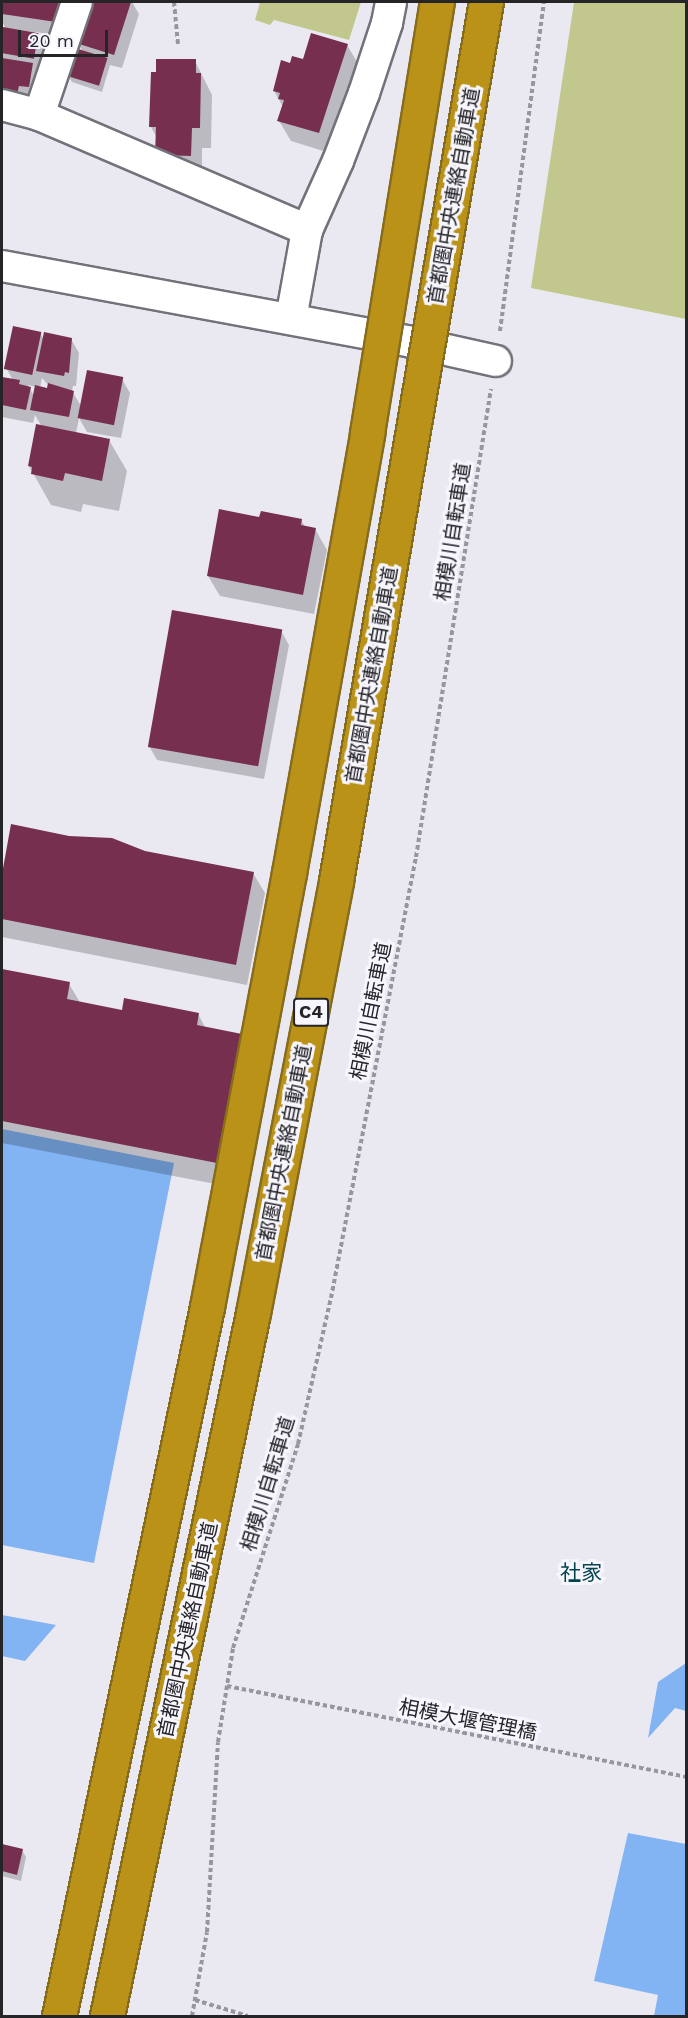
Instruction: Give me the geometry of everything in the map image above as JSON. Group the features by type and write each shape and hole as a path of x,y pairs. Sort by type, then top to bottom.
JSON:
{"highway":[{"name":"C4","path":"59,2016 207,1307 289,873 365,445 437,2"},
{"name":"首都圏中央連絡自動車道","path":"107,2016 248,1336 336,881 486,2"}],"street":[{"path":"39,115 77,2"},
{"path":"291,319 308,230 364,93 387,23 391,2"},
{"path":"2,105 39,115 308,230"},
{"path":"2,266 291,319 496,361"}],"path":[{"path":"174,2 178,44"},
{"name":"相模川自転車道","path":"192,2016 207,1932 218,1742 233,1648 298,1444 331,1298 416,856 496,361 544,2"},
{"name":"相模大堰管理橋","path":"227,1686 687,1777"},
{"path":"195,2000 248,2016"}],"green space":[{"path":"260,2 361,2 349,40 274,20 270,25 255,20"},
{"path":"574,2 686,2 686,319 531,288"}],"water":[{"path":"2,1129 174,1163 94,1563 2,1545"},
{"path":"2,1615 56,1625 25,1661 2,1656"},
{"path":"686,1663 686,1711 675,1708 648,1738 658,1682"},
{"path":"628,1833 686,1844 686,2016 654,2016 658,1995 594,1981"}],"building":[{"path":"2,2 59,2 56,22 2,14"},
{"path":"89,2 131,2 114,55 76,43"},
{"path":"3,27 38,33 34,59 2,53"},
{"path":"311,33 348,44 319,133 277,121 284,100 278,99 280,93 273,91 281,60 290,63 292,56 303,59"},
{"path":"75,48 108,58 99,86 67,76"},
{"path":"2,58 33,63 29,87 19,86 17,94 2,91"},
{"path":"156,59 196,59 196,73 201,73 200,128 192,128 191,156 155,155 156,127 149,127 151,72 156,72"},
{"path":"13,326 41,332 32,375 4,369"},
{"path":"44,332 72,338 69,373 65,372 64,376 36,371"},
{"path":"87,370 123,377 114,425 78,418"},
{"path":"2,377 20,380 19,384 31,387 26,410 2,405"},
{"path":"48,383 74,391 69,417 30,410 35,385 47,388"},
{"path":"36,424 110,439 102,481 65,473 63,481 31,474 32,467 28,466"},
{"path":"219,509 259,517 261,511 302,519 301,525 316,528 303,595 207,576"},
{"path":"172,610 282,629 258,766 148,747"},
{"path":"11,824 69,836 112,838 145,851 254,872 236,965 2,919 2,874"},
{"path":"2,969 70,982 67,999 122,1010 124,998 199,1013 197,1025 247,1035 222,1164 2,1121"},
{"path":"2,1844 23,1849 17,1875 2,1871"}],"district":[{"name":"社家","path":"581,1573"}]}
